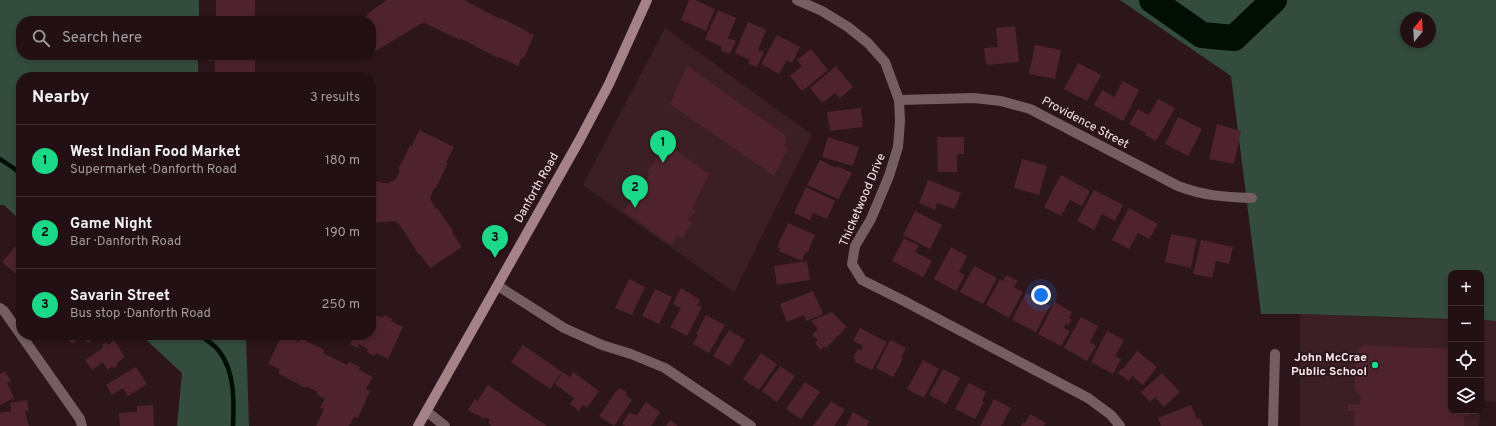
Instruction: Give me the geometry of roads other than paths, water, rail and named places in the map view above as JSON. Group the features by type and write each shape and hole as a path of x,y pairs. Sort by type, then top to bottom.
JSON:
{"main road":[{"name":"Danforth Road","path":"418,426 498,286 609,84 647,0"}],"street":[{"name":"Thicketwood Drive","path":"797,0 829,15 848,27 868,43 885,62 899,100 900,121 898,147 889,176 871,219 856,246 852,264 862,280 1088,398 1111,415 1120,426"},
{"name":"Providence Street","path":"899,100 974,98 1002,101 1030,109 1178,186 1203,194 1252,198"},
{"path":"498,286 564,328 602,345 631,354 665,368 751,426"},
{"path":"0,308 4,311 16,328"},
{"path":"24,340 80,419 82,426"},
{"path":"1273,426 1275,354"},
{"path":"426,411 445,426"}],"waterway":[{"path":"1152,0 1202,35 1234,38 1274,0"},
{"path":"0,159 16,170"},
{"path":"206,340 217,349 224,359 231,377 233,426"}],"place":[{"name":"West Indian Food Market","path":"663,163"},
{"name":"Game Night","path":"635,208"},
{"name":"Savarin Street","path":"495,258"},
{"name":"John McCrae Public School","path":"1375,365"}]}
